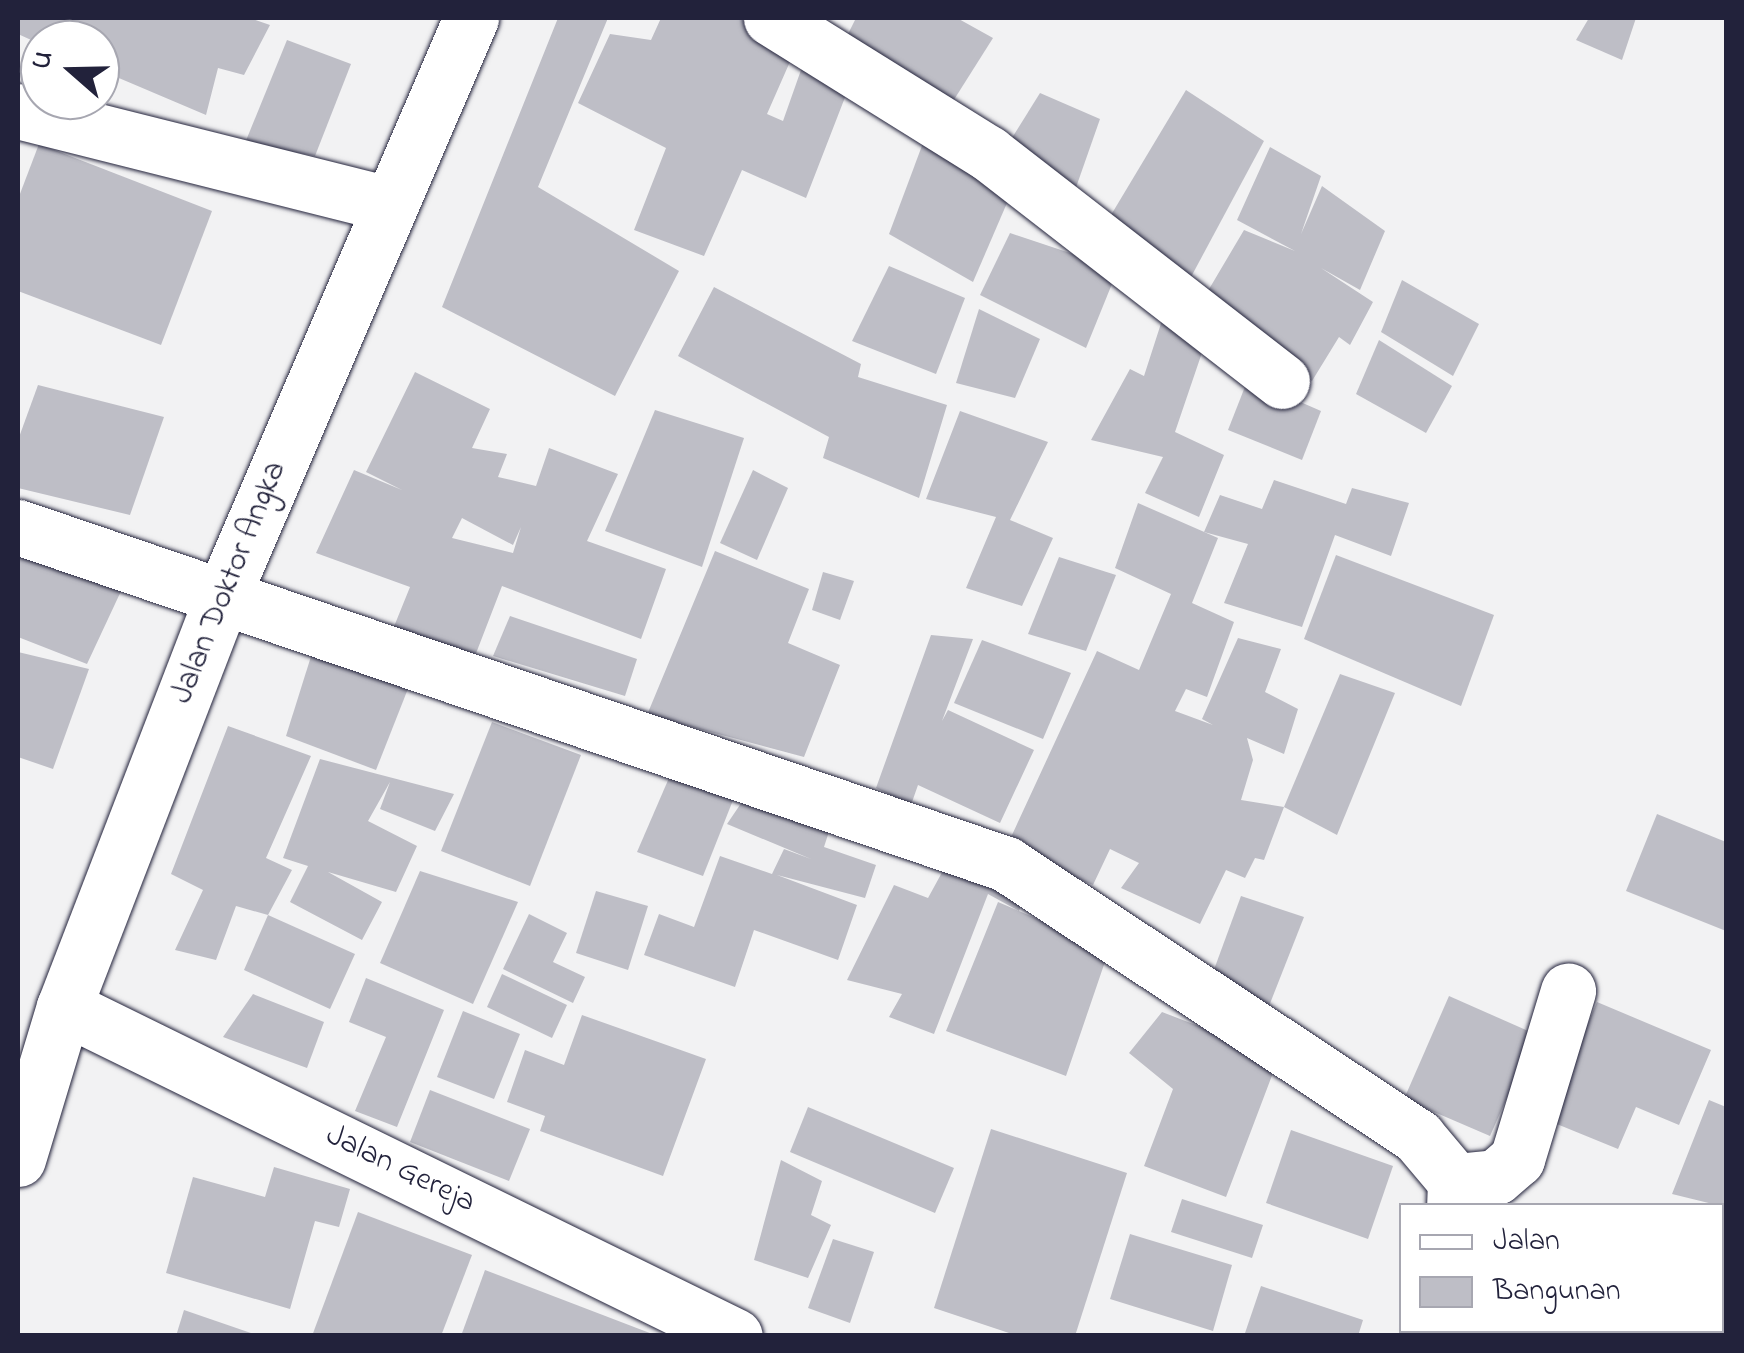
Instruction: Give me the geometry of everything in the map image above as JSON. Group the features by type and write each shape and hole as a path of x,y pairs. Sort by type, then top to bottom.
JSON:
{"street":[{"name":"Jalan Doktor Angka","path":"18,1159 64,1007 224,593 471,18"},
{"path":"771,18 988,153 1282,381"},
{"path":"18,111 388,204"},
{"path":"18,527 224,593 1006,864 1418,1138 1454,1193 1496,1176 1516,1159 1568,991"},
{"name":"Jalan Gereja","path":"64,1007 735,1336"}],"building":[{"path":"18,18 250,18 270,25 244,75 218,68 206,115 120,78 120,20 20,20 18,34"},
{"path":"558,18 608,18 538,187 679,271 615,396 442,307"},
{"path":"661,18 747,18 796,48 767,114 783,121 801,70 849,87 806,198 742,170 704,256 634,230 666,148 578,103 610,34 651,40"},
{"path":"856,18 957,18 993,38 950,106 843,44"},
{"path":"1589,18 1636,18 1622,60 1576,40"},
{"path":"287,40 351,64 315,156 245,143"},
{"path":"1186,90 1264,141 1191,277 1108,220"},
{"path":"1040,93 1100,119 1073,196 1002,154"},
{"path":"923,143 1010,196 973,282 889,234"},
{"path":"39,144 212,211 161,345 18,291 18,199"},
{"path":"1270,147 1321,176 1301,234 1322,186 1385,231 1360,290 1321,268 1373,302 1350,345 1339,337 1312,381 1230,328 1240,314 1202,301 1244,230 1295,251 1237,220"},
{"path":"1010,233 1118,269 1086,348 980,295"},
{"path":"889,266 965,298 936,374 852,341"},
{"path":"1402,280 1479,324 1453,376 1381,332"},
{"path":"714,287 861,364 858,377 947,405 919,498 823,458 829,437 678,356"},
{"path":"979,309 1040,339 1015,398 956,383"},
{"path":"1165,311 1209,332 1175,432 1224,455 1199,517 1145,493 1163,457 1091,440 1130,369 1144,376"},
{"path":"1379,340 1452,386 1426,433 1356,394"},
{"path":"415,372 490,409 472,448 507,454 498,477 536,486 549,448 618,474 587,541 666,569 641,639 502,586 475,656 393,629 410,587 316,553 354,470 402,490 366,472","holes":["462,518 513,545 521,527 513,553 452,538"]},
{"path":"1248,379 1321,411 1302,460 1228,430"},
{"path":"38,385 164,417 130,515 18,488 18,440"},
{"path":"655,410 744,438 702,567 605,531"},
{"path":"960,411 1048,442 1010,520 1053,538 1022,606 966,588 996,517 926,499"},
{"path":"753,470 788,488 757,560 720,543"},
{"path":"1274,480 1346,504 1352,488 1409,503 1391,556 1335,535 1302,627 1224,603 1248,544 1204,532 1220,495 1262,509"},
{"path":"1138,503 1218,538 1192,603 1234,622 1207,697 1186,689 1175,711 1213,725 1202,719 1238,638 1281,649 1265,692 1298,709 1284,754 1247,738 1253,760 1241,800 1284,807 1264,860 1255,858 1245,878 1226,870 1200,924 1121,888 1139,863 1110,849 1093,885 1006,848 1097,651 1139,670 1171,594 1115,568"},
{"path":"18,537 129,574 87,664 18,637"},
{"path":"715,551 809,589 788,643 840,665 804,757 647,715"},
{"path":"1336,555 1494,615 1461,706 1304,639"},
{"path":"1059,557 1116,575 1086,651 1028,634"},
{"path":"823,572 854,581 840,620 812,610"},
{"path":"510,616 637,659 625,696 493,656"},
{"path":"931,635 973,639 942,721 948,710 1034,750 1000,823 918,785 911,805 876,788"},
{"path":"982,640 1071,673 1043,739 954,703"},
{"path":"313,650 413,676 376,770 286,736"},
{"path":"18,652 89,669 53,769 18,757"},
{"path":"1340,674 1395,693 1337,835 1284,807"},
{"path":"492,722 581,755 530,886 441,851"},
{"path":"228,726 311,756 266,858 292,870 268,915 236,906 216,960 175,950 203,890 171,874"},
{"path":"320,759 454,794 435,831 380,809 390,782 368,821 417,846 396,892 328,872 382,902 362,940 290,902 308,866 283,858"},
{"path":"675,764 739,785 703,876 637,852"},
{"path":"748,793 833,819 824,847 876,865 865,898 777,875 857,905 838,960 754,930 735,987 644,955 659,914 694,927 720,856 772,874 784,849 811,859 727,824"},
{"path":"1657,814 1726,842 1726,931 1626,891"},
{"path":"951,856 1035,870 1019,911 988,894 934,1034 889,1017 902,994 847,980 894,885 928,898"},
{"path":"420,871 518,902 473,1004 380,963"},
{"path":"596,891 648,906 628,970 576,953"},
{"path":"1241,896 1304,917 1269,1006 1208,986"},
{"path":"998,902 1109,950 1066,1076 946,1031"},
{"path":"529,914 567,933 553,962 585,977 573,1003 503,969"},
{"path":"268,915 355,954 330,1009 244,970"},
{"path":"502,974 567,1005 552,1038 487,1007"},
{"path":"366,978 444,1010 397,1127 355,1111 386,1037 349,1022"},
{"path":"253,994 324,1022 307,1068 223,1037"},
{"path":"1449,996 1535,1034 1490,1136 1404,1099"},
{"path":"1597,1002 1711,1050 1679,1125 1636,1107 1618,1149 1547,1120"},
{"path":"463,1011 520,1034 494,1099 437,1077"},
{"path":"1162,1012 1279,1057 1226,1197 1144,1166 1173,1089 1129,1053"},
{"path":"582,1015 706,1059 663,1176 540,1131 545,1116 507,1102 525,1050 564,1065"},
{"path":"430,1090 530,1129 509,1181 410,1142"},
{"path":"1709,1100 1726,1107 1726,1216 1724,1203 1672,1194"},
{"path":"808,1107 954,1168 935,1213 790,1152"},
{"path":"991,1129 1127,1173 1075,1336 1018,1336 934,1308"},
{"path":"1291,1130 1393,1166 1368,1239 1266,1203"},
{"path":"781,1160 822,1181 811,1215 831,1225 808,1278 754,1260"},
{"path":"274,1167 350,1189 339,1227 315,1221 290,1309 166,1273 193,1177 265,1197"},
{"path":"1182,1199 1263,1225 1252,1258 1171,1232"},
{"path":"358,1212 472,1255 441,1336 312,1336"},
{"path":"1130,1234 1232,1265 1213,1331 1110,1299"},
{"path":"833,1239 874,1252 850,1323 808,1308"},
{"path":"485,1270 655,1335 655,1336 461,1336"},
{"path":"1261,1286 1363,1320 1358,1336 1244,1336"},
{"path":"184,1310 257,1335 176,1336"},
{"path":"1521,1333 1612,1333 1611,1336"}]}
